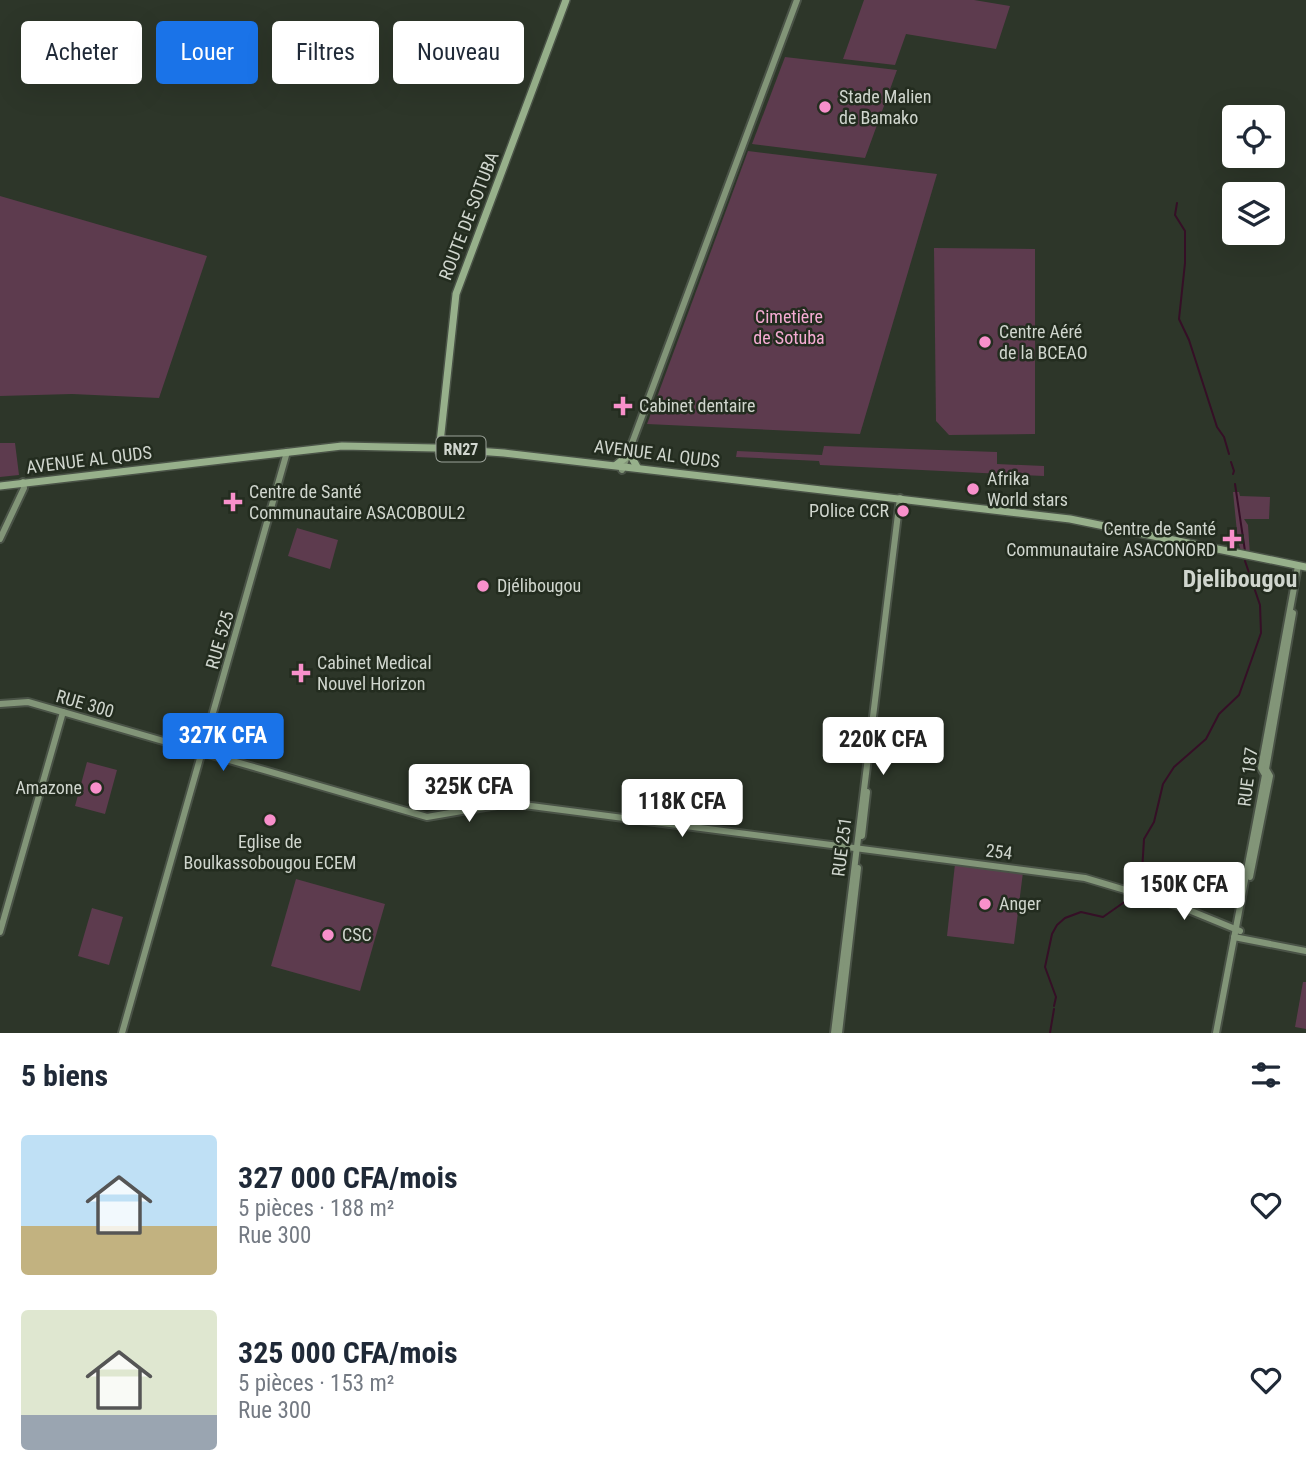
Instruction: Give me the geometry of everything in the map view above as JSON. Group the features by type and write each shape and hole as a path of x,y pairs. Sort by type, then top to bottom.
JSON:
{"main road":[{"name":"ROUTE DE SOTUBA","path":"437,450 456,294 564,0"},
{"name":"AVENUE AL QUDS","path":"0,488 287,454 437,450 637,468 901,500"},
{"path":"621,467 629,454 637,468"},
{"name":"AVENUE AL QUDS","path":"621,467 1070,519 1302,569"}],"street":[{"path":"629,454 797,0"},
{"name":"RUE 525","path":"122,1033 287,454"},
{"path":"0,530 22,486"},
{"path":"0,539 22,486"},
{"name":"RUE 251","path":"836,1033 901,500"},
{"name":"RUE 187","path":"1218,1033 1265,775 1261,768 1302,569"},
{"name":"RUE 300","path":"0,704 28,702 427,817 508,803 859,848"},
{"path":"0,932 63,712"},
{"name":"254","path":"859,848 1085,878 1180,906 1237,934 1306,950"}],"green space":[{"path":"864,0 974,0 1010,6 996,49 906,34 895,65 843,59"},
{"name":"Stade Malien de Bamako","path":"785,57 897,70 865,158 752,144"},
{"name":"Cimetière de Sotuba","path":"748,151 937,174 860,434 647,424"},
{"path":"0,196 207,256 159,398 72,394 0,396"},
{"name":"Centre Aéré de la BCEAO","path":"934,248 1035,249 1035,434 949,435 936,421"},
{"path":"0,443 15,443 19,475 0,477"},
{"path":"824,446 997,452 997,464 1044,466 1044,476 820,465 819,461 736,457 737,451 822,455"},
{"path":"1233,492 1239,492 1240,496 1270,497 1269,519 1244,519 1248,525 1250,555 1242,553 1238,542"},
{"path":"297,528 338,540 330,569 288,556"},
{"name":"Amazone","path":"87,762 117,770 105,814 75,806"},
{"name":"Anger","path":"955,864 1023,872 1014,944 947,936"},
{"name":"CSC","path":"296,879 385,904 360,991 271,966"},
{"path":"92,908 123,917 109,965 78,956"},
{"path":"1303,982 1306,982 1306,1029 1295,1027"}],"waterway":[{"path":"1177,203 1175,215 1185,231 1185,263 1179,319 1229,454"},
{"path":"1231,462 1233,474"},
{"path":"1235,484 1245,551"},
{"path":"1054,1006 1056,997 1045,967 1052,934 1057,925 1065,918 1081,912 1103,917 1133,896 1142,872 1144,839 1154,822 1163,784 1174,767 1206,739 1219,714 1239,695 1261,633 1260,605 1245,561"},
{"path":"1050,1033 1054,1009"}],"place":[{"name":"Stade Malien de Bamako","path":"825,107"},
{"name":"Centre Aéré de la BCEAO","path":"985,342"},
{"name":"Cabinet dentaire","path":"623,406"},
{"name":"Afrika World stars","path":"973,489"},
{"name":"Centre de Santé Communautaire ASACOBOUL2","path":"233,502"},
{"name":"POlice CCR","path":"903,511"},
{"name":"Centre de Santé Communautaire ASACONORD","path":"1232,539"},
{"name":"Djélibougou","path":"483,586"},
{"name":"Cabinet Medical Nouvel Horizon","path":"301,673"},
{"name":"Amazone","path":"96,788"},
{"name":"Eglise de Boulkassobougou ECEM","path":"270,820"},
{"name":"Anger","path":"985,904"},
{"name":"CSC","path":"328,935"}],"district":[{"name":"Djelibougou","path":"1240,579"}]}
